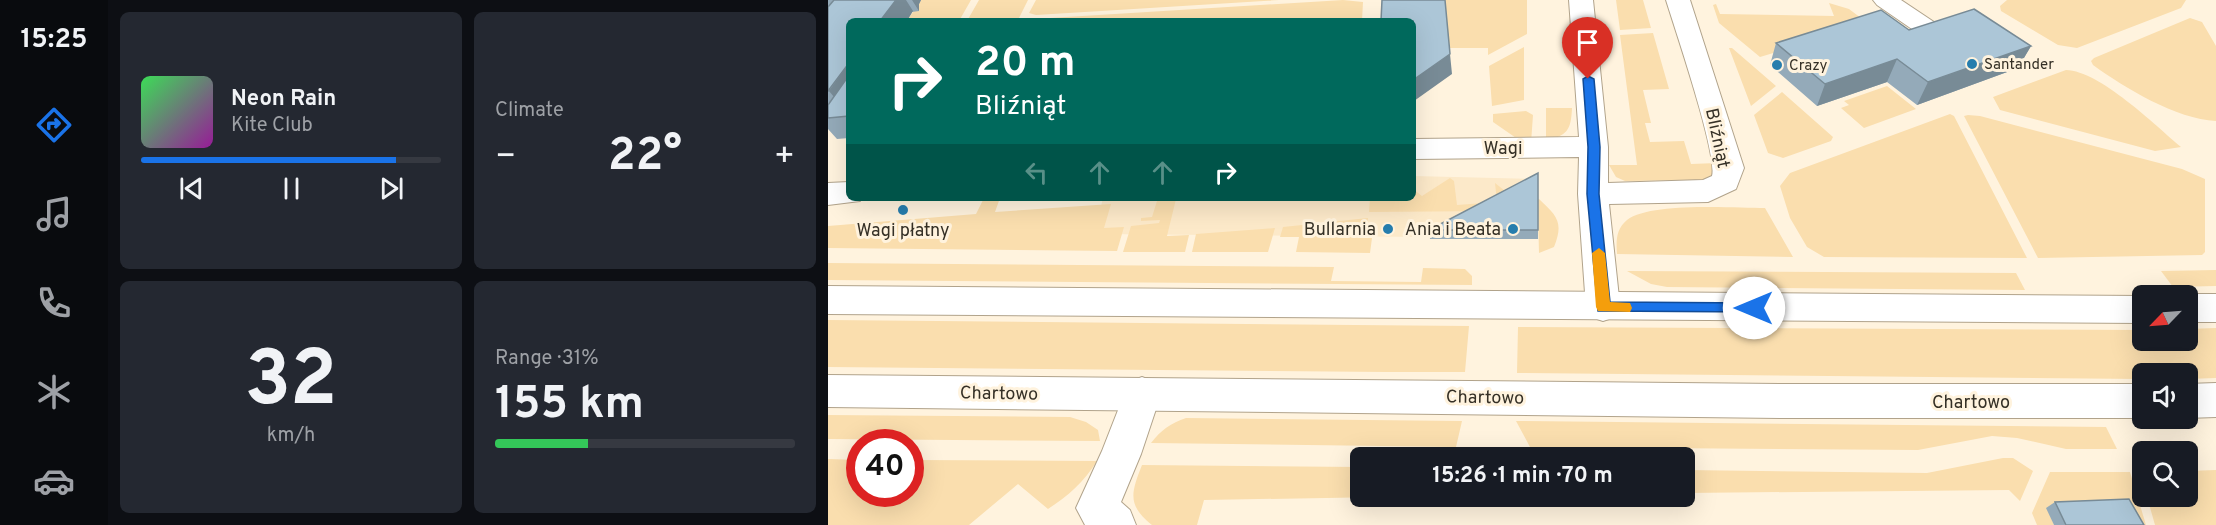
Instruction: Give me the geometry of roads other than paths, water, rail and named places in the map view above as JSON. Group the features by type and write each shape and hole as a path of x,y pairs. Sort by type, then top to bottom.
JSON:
{"street":[{"path":"1581,0 1594,147 1593,194 1603,307"},
{"name":"Bliźniąt","path":"1593,194 1708,191 1725,182 1729,168 1722,140 1678,0"},
{"path":"1886,0 1931,31"},
{"name":"Wagi","path":"1416,149 1594,147"},
{"path":"828,194 846,193"},
{"path":"828,300 2132,309"},
{"path":"2198,308 2216,308"},
{"name":"Chartowo","path":"828,391 2132,401"},
{"path":"1114,525 1097,508 1121,454 1142,394"},
{"path":"2198,400 2216,400"}],"place":[{"name":"Santander","path":"1972,64"},
{"name":"Crazy","path":"1777,65"},
{"name":"Wagi płatny","path":"903,210"},
{"name":"Bullarnia","path":"1388,229"},
{"name":"Ania i Beata","path":"1513,229"}]}
